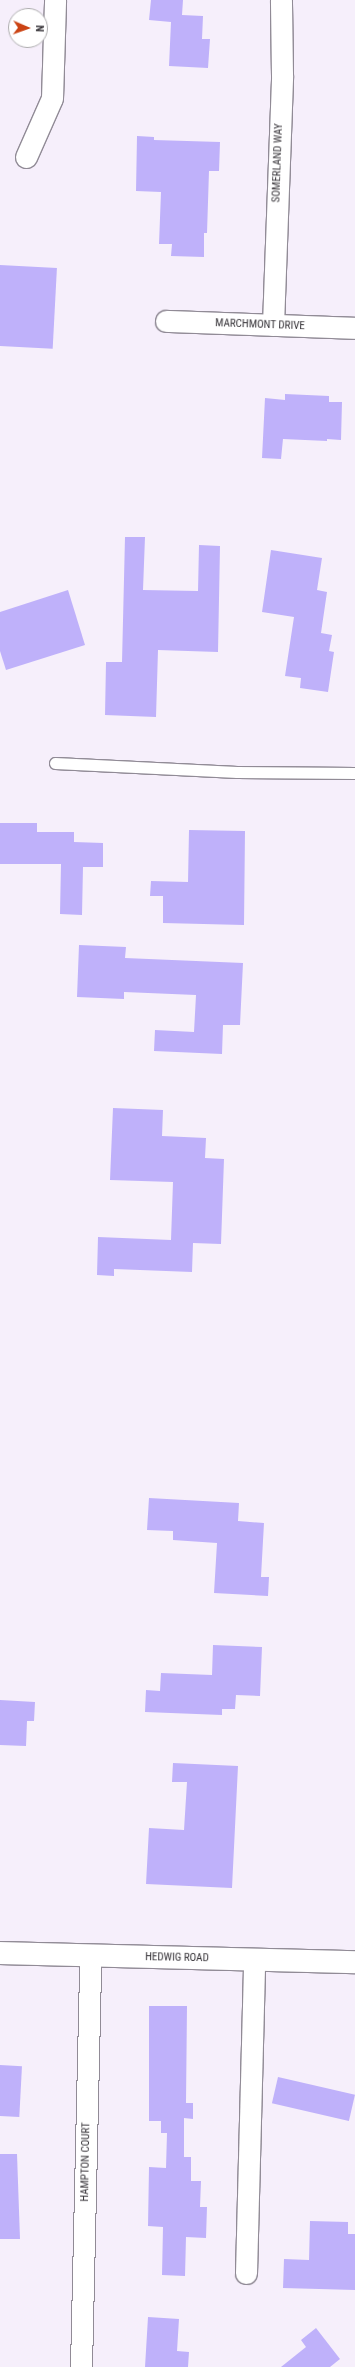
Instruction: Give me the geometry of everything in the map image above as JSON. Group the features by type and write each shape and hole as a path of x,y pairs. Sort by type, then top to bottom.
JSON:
{"street":[{"path":"26,157 52,98 55,0"},
{"name":"SOMERLAND WAY","path":"273,325 282,75 281,0"},
{"name":"MARCHMONT DRIVE","path":"166,321 355,328"},
{"name":"HEDWIG ROAD","path":"0,1953 355,1962"},
{"name":"HAMPTON COURT","path":"81,2367 90,1956"},
{"path":"246,2273 254,1960"}],"lane":[{"path":"55,763 237,772 355,773"}],"building":[{"path":"151,0 183,0 182,15 203,16 202,39 210,39 208,68 169,66 171,22 149,20"},
{"path":"137,136 154,137 154,140 220,142 219,171 209,171 207,233 204,233 204,257 171,256 172,244 159,244 161,192 136,191"},
{"path":"0,265 57,268 53,349 0,346"},
{"path":"285,394 329,396 329,402 342,402 341,440 327,439 327,441 283,439 281,459 262,458 265,398 285,400"},
{"path":"125,537 145,537 143,590 198,591 199,545 220,546 218,652 158,650 156,717 105,715 106,662 122,662"},
{"path":"271,550 322,558 317,590 327,592 321,633 332,635 329,651 334,652 328,692 300,688 301,678 285,676 294,617 262,612"},
{"path":"68,590 85,645 6,670 0,651 0,612"},
{"path":"0,823 37,823 37,832 74,832 74,842 103,843 103,867 83,867 82,915 60,914 61,864 0,864"},
{"path":"189,830 245,831 244,925 163,923 163,896 150,896 151,881 188,882"},
{"path":"79,945 126,947 125,958 243,963 240,1025 223,1025 222,1054 154,1051 155,1030 194,1032 196,995 124,992 124,999 77,997"},
{"path":"113,1108 163,1110 162,1136 206,1138 205,1158 224,1159 221,1244 193,1243 192,1272 114,1269 114,1276 97,1275 98,1237 171,1240 173,1182 110,1180"},
{"path":"149,1498 239,1503 238,1521 264,1523 261,1577 269,1577 268,1596 214,1593 217,1543 173,1540 173,1531 147,1530"},
{"path":"213,1645 262,1647 260,1696 236,1695 235,1709 222,1709 222,1715 145,1712 146,1690 160,1691 161,1673 212,1675"},
{"path":"0,1700 35,1702 34,1721 27,1721 26,1746 0,1745"},
{"path":"173,1763 238,1766 232,1888 146,1884 149,1828 184,1830 187,1782 172,1782"},
{"path":"149,2006 187,2006 186,2103 193,2103 193,2119 184,2118 184,2157 191,2157 191,2181 201,2181 200,2207 207,2207 206,2238 186,2237 185,2276 162,2275 163,2227 148,2226 149,2167 166,2168 167,2133 161,2133 161,2121 149,2121"},
{"path":"0,2065 22,2066 19,2117 0,2116"},
{"path":"278,2077 355,2095 349,2121 272,2103"},
{"path":"0,2154 17,2154 20,2239 0,2239"},
{"path":"310,2221 348,2222 348,2234 355,2234 355,2290 283,2288 284,2259 309,2260"},
{"path":"148,2317 179,2319 177,2351 189,2352 188,2367 145,2367"},
{"path":"316,2328 340,2359 330,2367 281,2367 306,2347 301,2340"}]}
